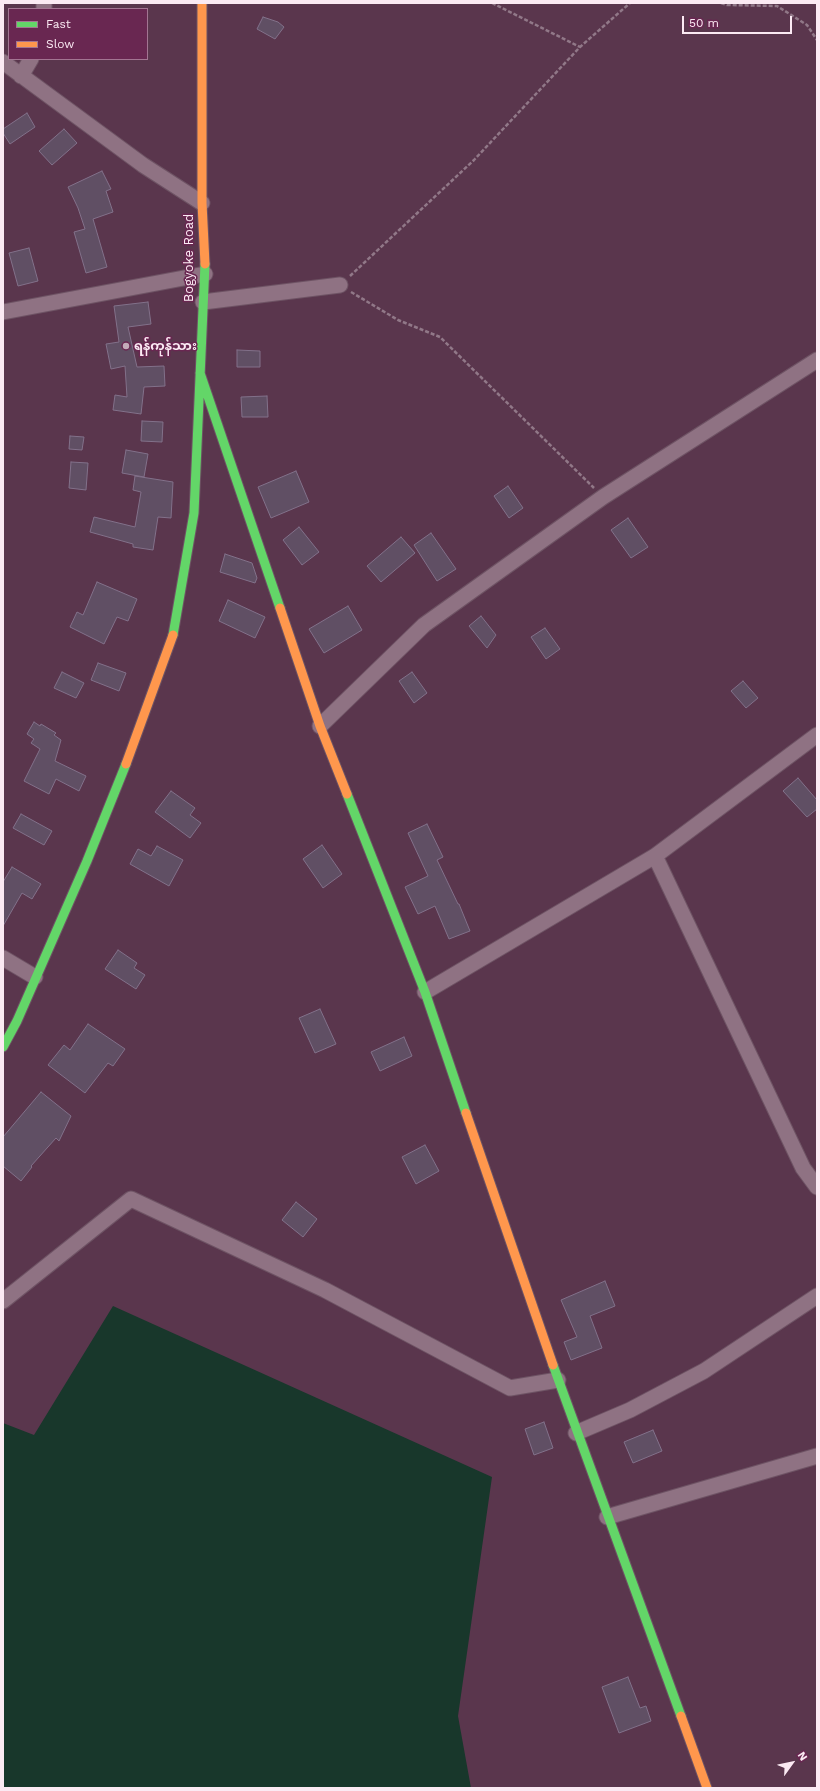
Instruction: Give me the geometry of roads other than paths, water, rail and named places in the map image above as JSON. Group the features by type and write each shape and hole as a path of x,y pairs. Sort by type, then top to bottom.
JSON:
{"street":[{"name":"Bogyoke Road","path":"3,1047 84,868 130,755 173,635 194,513 199,371 205,274 202,202 202,3"},
{"path":"22,76 30,60"},
{"path":"3,62 143,165 202,202"},
{"path":"3,312 205,274"},
{"path":"203,302 340,285"},
{"path":"320,726 424,625 603,497 817,360"},
{"path":"199,371 320,726 425,992 576,1433 707,1788"},
{"path":"425,992 655,856 817,735"},
{"path":"655,856 803,1168 817,1187"},
{"path":"3,958 35,977"},
{"path":"3,1301 131,1199 325,1290 510,1388 558,1380"},
{"path":"576,1433 630,1410 704,1371 817,1296"},
{"path":"607,1517 817,1456"}],"place":[{"name":"ရန်ကုန်သား","path":"126,346"}]}
